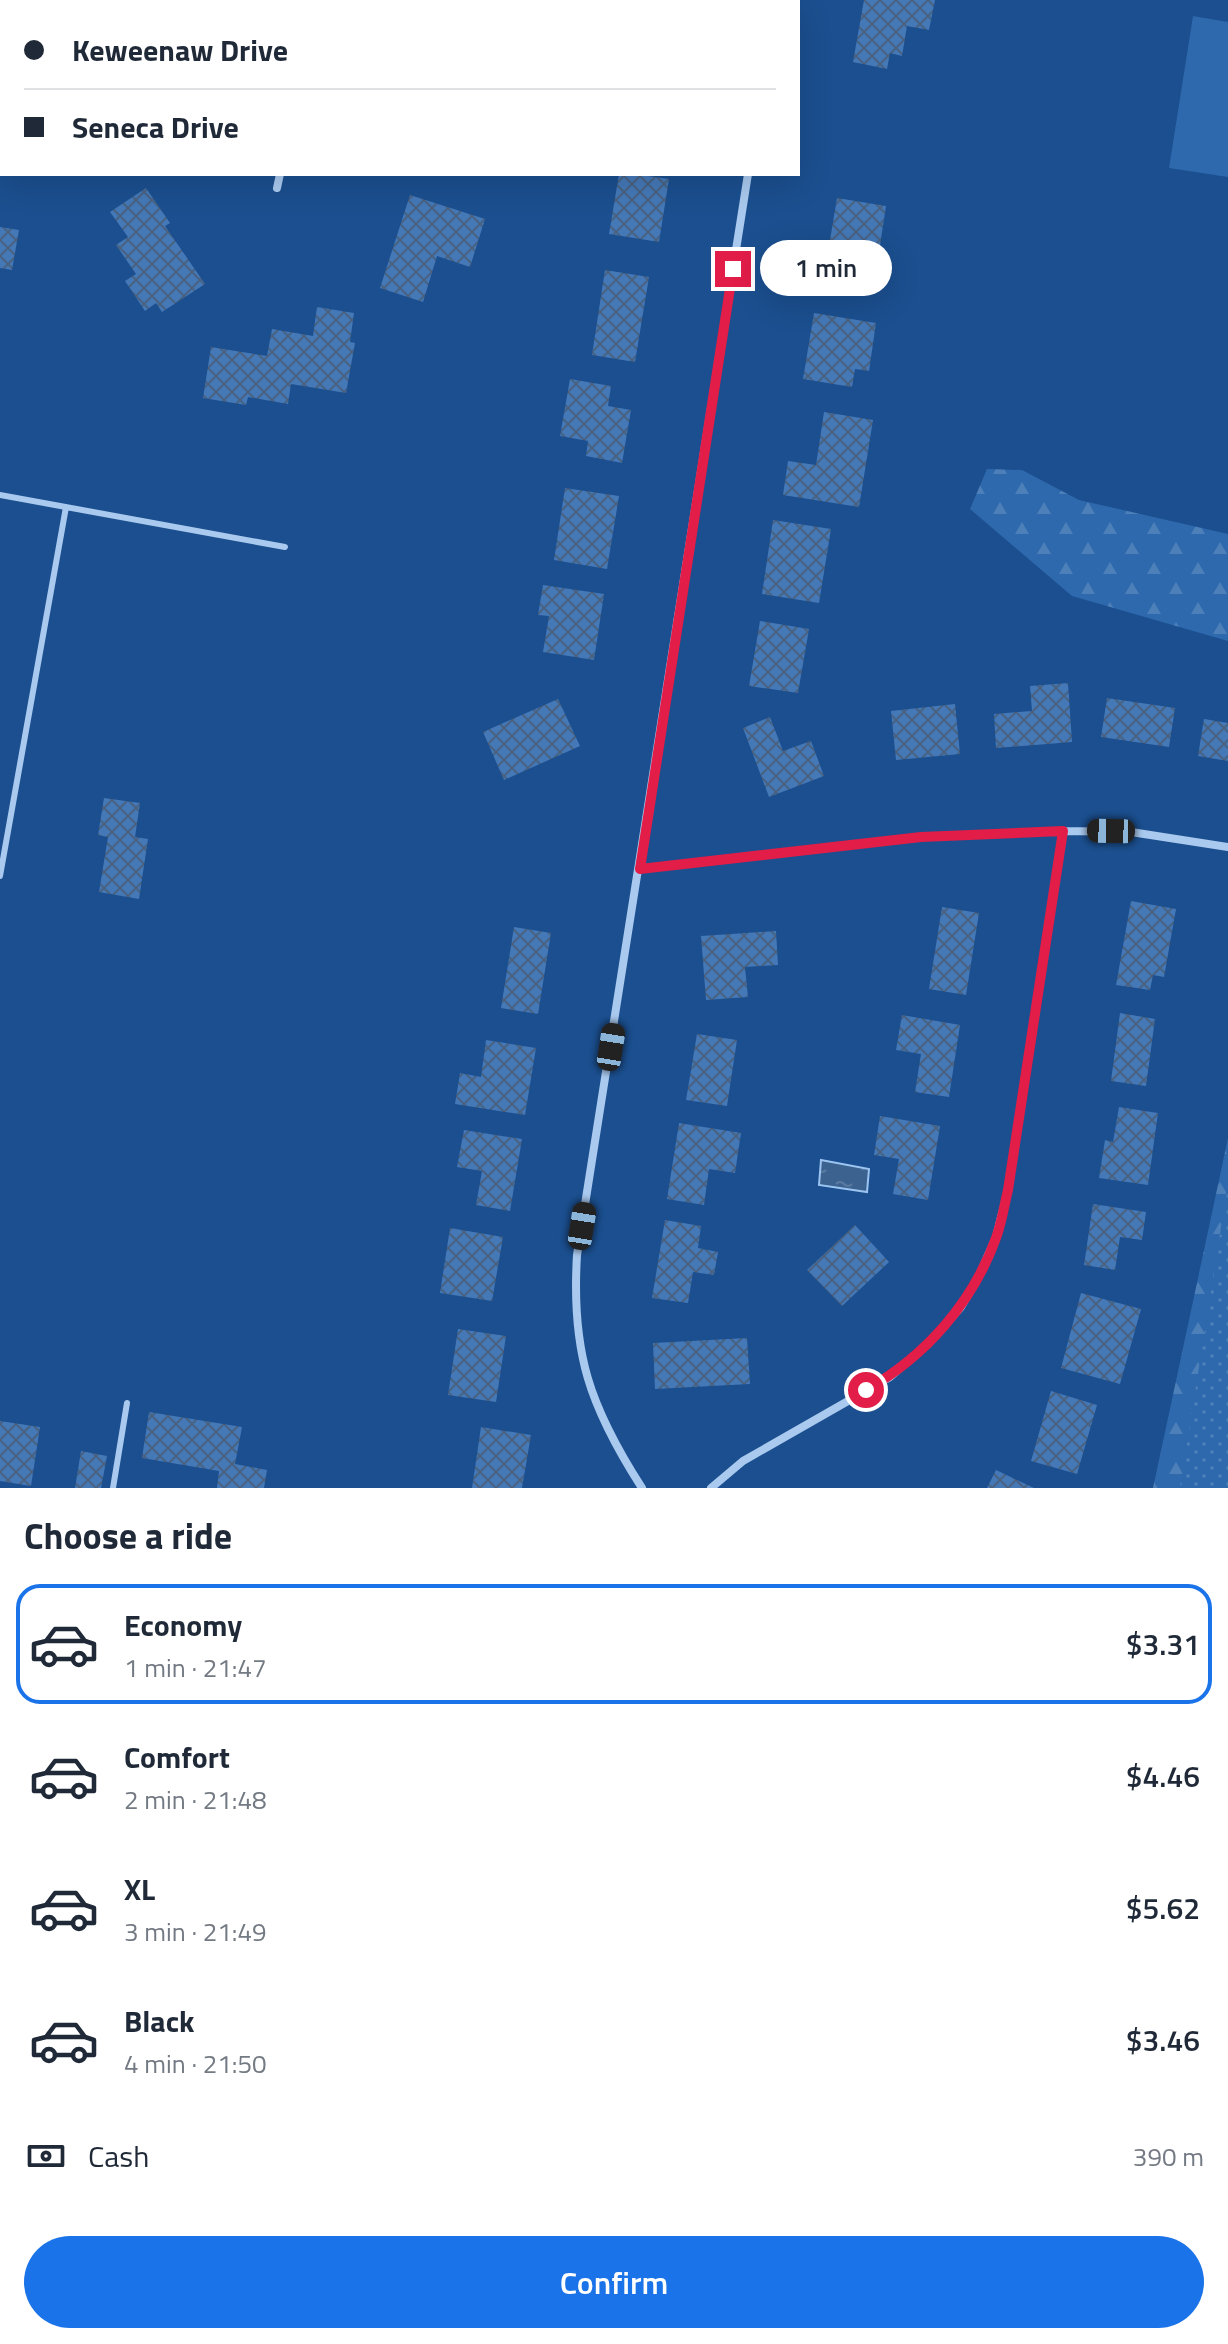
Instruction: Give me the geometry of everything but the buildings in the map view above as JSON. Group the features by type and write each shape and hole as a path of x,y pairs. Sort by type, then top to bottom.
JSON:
{"street":[{"path":"277,188 280,176"},
{"path":"642,1488 612,1441 588,1382 576,1319 577,1255 748,176"},
{"path":"640,869 921,837 1063,831 1131,832 1228,847"},
{"path":"711,1488 743,1461 890,1377 930,1342 961,1307 978,1278 996,1237 1008,1190 1063,831"}],"lane":[{"path":"0,495 285,547"},
{"path":"0,876 66,507"},
{"path":"113,1488 127,1403"}],"green space":[{"path":"1193,16 1228,22 1228,177 1169,168"},
{"path":"987,469 1022,470 1079,500 1228,534 1228,641 1072,596 970,509"},
{"path":"1228,1138 1228,1488 1153,1488"},
{"path":"1228,1183 1228,1488 1180,1488"}],"water":[{"path":"821,1160 869,1169 867,1192 819,1185"}],"route":[{"path":"733,269 640,869 921,837 1063,831 1008,1190 996,1237 961,1307 930,1342 890,1377 866,1390"}]}
